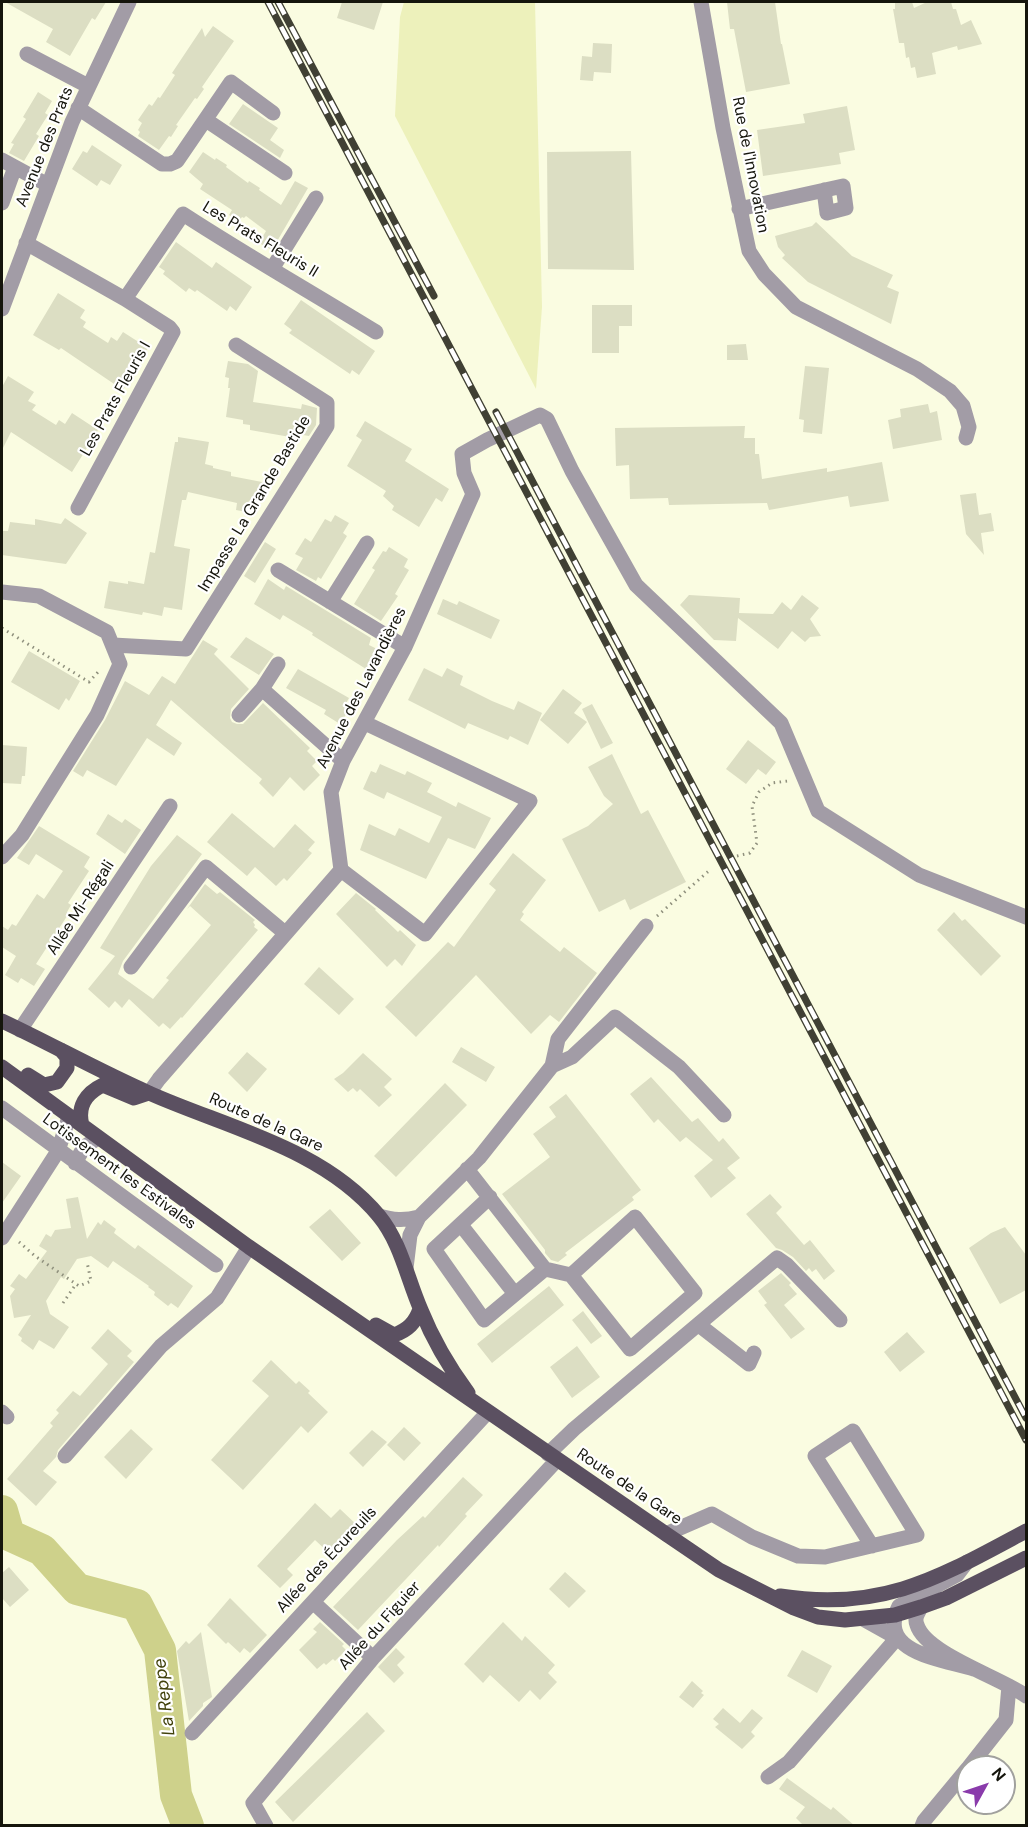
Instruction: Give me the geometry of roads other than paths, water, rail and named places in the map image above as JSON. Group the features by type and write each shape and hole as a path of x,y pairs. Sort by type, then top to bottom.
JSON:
{"main road":[{"name":"Route de la Gare","path":"2,1022 149,1093 267,1140 323,1168 351,1188 379,1216 392,1235 438,1349 475,1403"},
{"path":"6,1071 24,1073 44,1085 57,1082 68,1068 66,1057 61,1050"},
{"name":"Route de la Gare","path":"6,1071 249,1247 553,1457 719,1570 794,1608 818,1617 845,1620 898,1614 946,1598 1026,1558"},
{"path":"76,1121 80,1117 81,1107 94,1089 103,1085 134,1098 149,1093"},
{"path":"323,1299 334,1300 394,1335 404,1332 411,1326 420,1309"},
{"name":"Route de la Gare","path":"768,1594 842,1601 908,1589 1026,1531"}],"street":[{"name":"Avenue des Prats","path":"2,309 78,108 129,2"},
{"name":"Rue de l'Innovation","path":"701,2 723,128 733,170 738,209 749,251 764,274 796,307 917,369 950,391 963,406 969,427 966,438"},
{"path":"27,54 88,86"},
{"path":"78,108 162,164 177,161 231,82 273,113"},
{"path":"206,120 285,173"},
{"path":"2,203 8,164 48,185"},
{"path":"738,209 824,190"},
{"path":"272,269 316,198"},
{"name":"Les Prats Fleuris II","path":"125,298 183,214 250,258 376,332"},
{"name":"Les Prats Fleuris I","path":"26,243 125,298 173,332 78,508"},
{"name":"Impasse La Grande Bastide","path":"113,645 186,650 327,426 327,403 236,345"},
{"name":"Avenue des Lavandières","path":"342,870 332,792 344,761 405,647 473,494 464,473 462,454 540,415 546,419 572,471 636,585 781,723 818,811 919,875 1026,917"},
{"path":"330,602 367,543"},
{"path":"278,570 405,647"},
{"path":"2,592 39,596 107,632 120,664 97,715 22,835 2,857"},
{"path":"239,715 262,688 278,664"},
{"path":"262,688 344,761"},
{"path":"149,1093 285,933 342,870 425,934 530,801 365,723"},
{"name":"Allée Mi-Régali","path":"20,1030 170,806"},
{"path":"131,967 206,867 285,933"},
{"path":"406,1268 410,1235 419,1216 479,1158 552,1066 558,1040 646,926"},
{"path":"552,1066 572,1057 615,1017 679,1067 724,1115"},
{"name":"Lotissement les Estivales","path":"2,1108 216,1265"},
{"path":"4,1235 76,1121"},
{"path":"75,1163 84,1147 99,1138"},
{"path":"467,1169 545,1269 571,1275 630,1349 695,1293 635,1217 571,1275"},
{"path":"490,1197 434,1248 484,1320 545,1269"},
{"path":"379,1216 406,1221 419,1216"},
{"path":"461,1225 515,1294"},
{"path":"65,1456 161,1346 217,1298 249,1247"},
{"name":"Allée du Figuier","path":"266,1826 253,1803 373,1658 553,1457 574,1429 777,1258 787,1264 840,1320"},
{"path":"699,1325 749,1364 754,1353"},
{"name":"Allée des Écureuils","path":"192,1733 488,1412"},
{"path":"666,1534 712,1514 753,1538 798,1556 825,1557 872,1546 917,1535 854,1431 815,1456 872,1546"},
{"path":"898,1614 957,1575 967,1562"},
{"path":"877,1596 898,1614 916,1625 941,1650 1026,1696"},
{"path":"313,1602 373,1658"},
{"path":"916,1625 916,1615 921,1607"},
{"path":"768,1777 789,1762 897,1638 898,1614"},
{"path":"863,1619 915,1651 974,1669"},
{"path":"979,1755 1006,1720 1009,1686"},
{"path":"922,1826 956,1784"}],"waterway":[{"name":"La Reppe","path":"2,1511 9,1535 42,1550 77,1589 137,1605 160,1650 176,1795 188,1826"}],"railway":[{"path":"268,2 1026,1440"},
{"path":"278,2 434,296"},
{"path":"496,412 1026,1418"}]}
